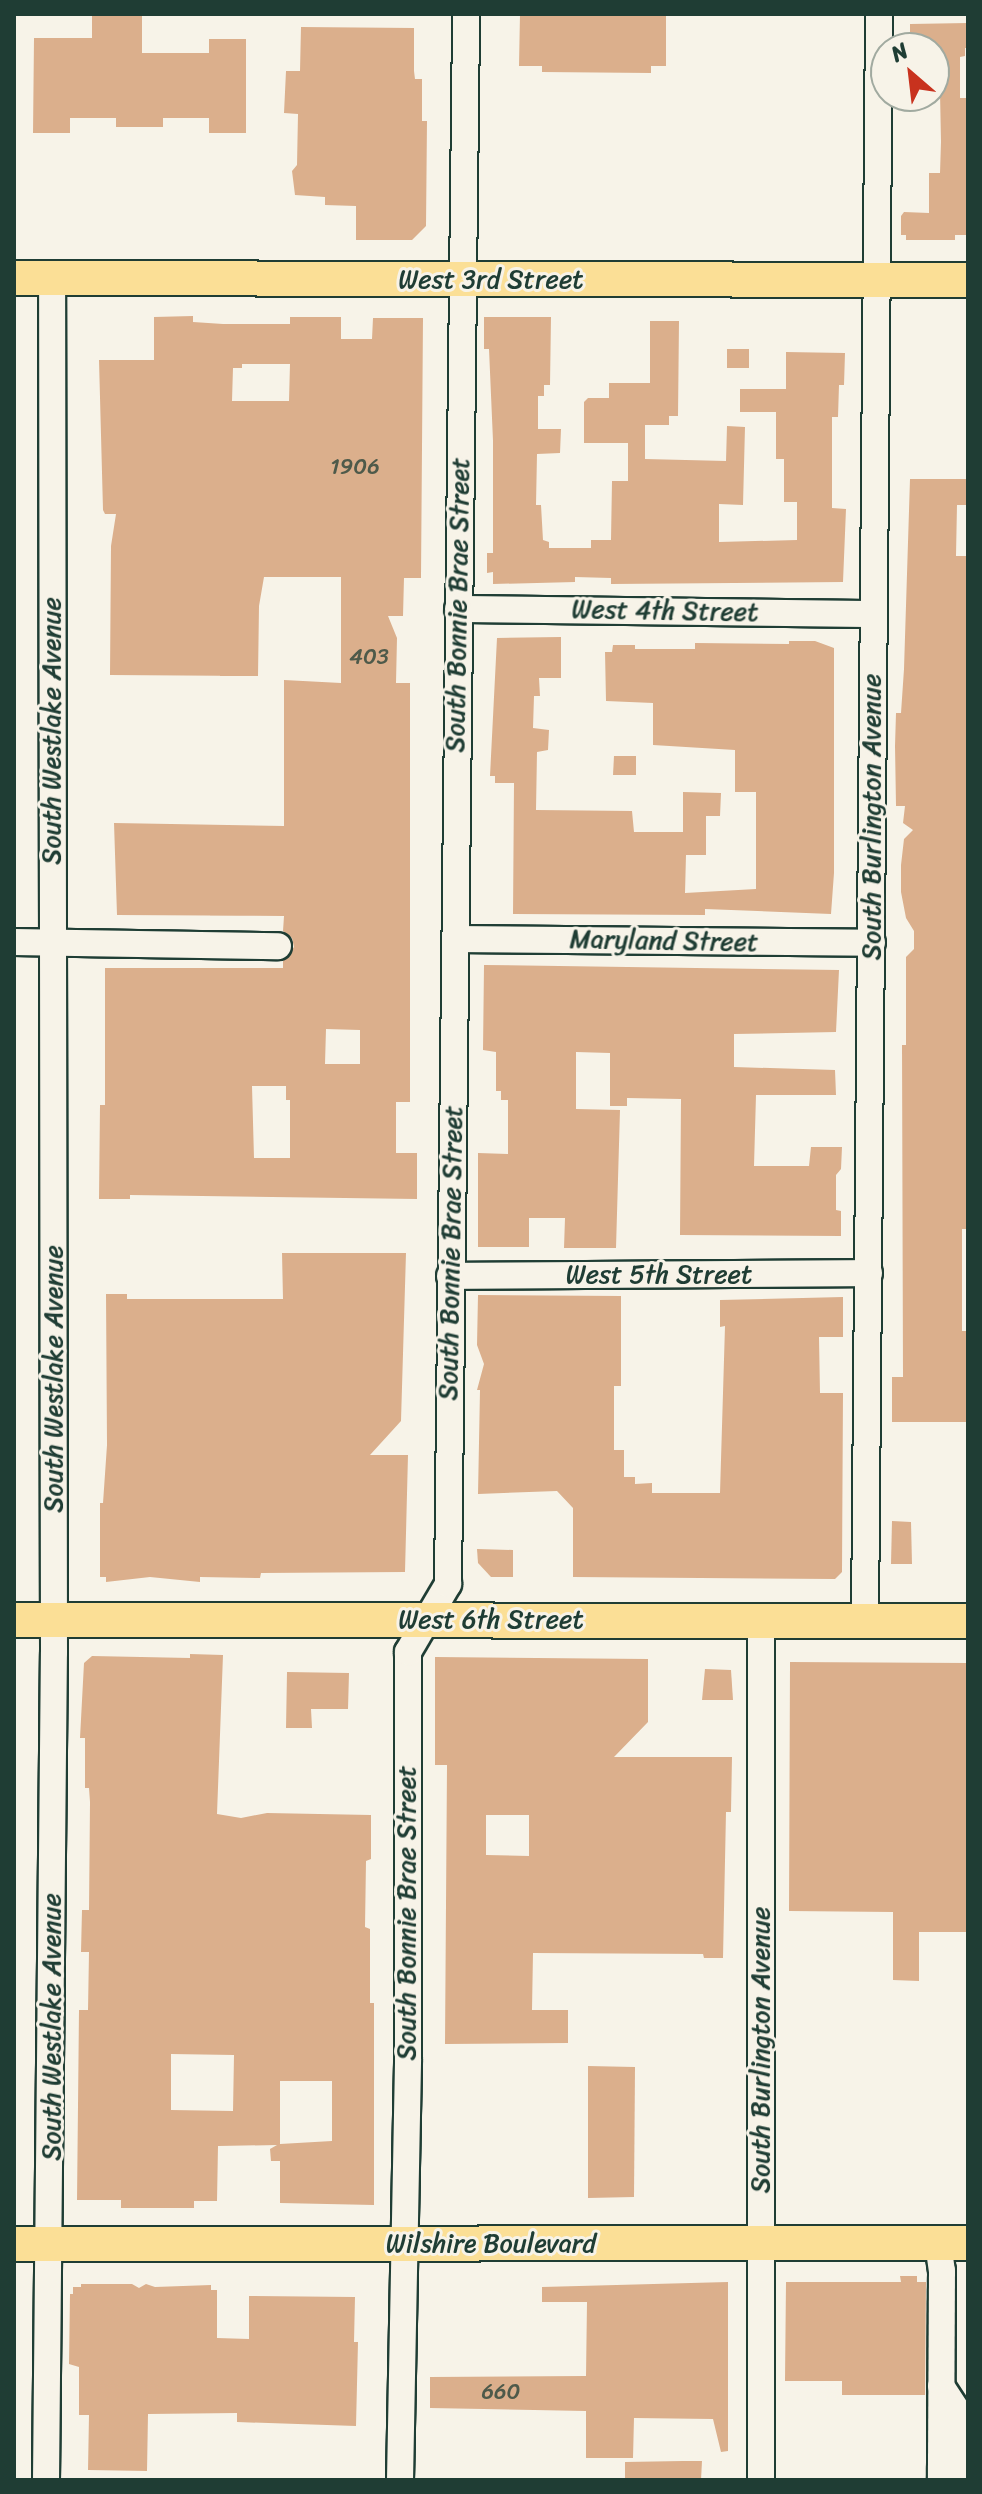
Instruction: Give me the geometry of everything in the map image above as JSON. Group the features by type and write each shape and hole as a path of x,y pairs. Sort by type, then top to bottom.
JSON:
{"main road":[{"name":"West 3rd Street","path":"14,278 968,280"},
{"name":"West 6th Street","path":"14,1620 968,1621"},
{"name":"Wilshire Boulevard","path":"14,2244 953,2243"}],"street":[{"name":"South Bonnie Brae Street","path":"400,2480 408,1652 448,1584 466,14"},
{"name":"South Burlington Avenue","path":"865,1620 879,14"},
{"name":"South Westlake Avenue","path":"46,2480 54,1620 52,279"},
{"name":"West 4th Street","path":"458,609 873,614"},
{"name":"Maryland Street","path":"455,939 872,943"},
{"path":"14,942 278,946"},
{"name":"West 5th Street","path":"450,1276 869,1273"},
{"name":"South Burlington Avenue","path":"761,1620 761,2480"},
{"path":"941,2480 942,2271 953,2243"},
{"path":"941,2386 964,2421 963,2480"}],"building":[{"path":"92,14 142,14 142,53 209,53 209,39 246,39 246,133 209,133 209,118 163,118 163,127 116,127 116,118 70,118 70,133 33,133 34,38 92,38"},
{"path":"520,14 666,14 666,66 651,66 651,73 542,72 542,66 519,66"},
{"path":"968,23 968,48 965,48 965,56 960,57 960,98 968,98 968,235 955,235 955,240 906,240 906,235 901,235 901,216 904,212 929,213 929,173 940,173 940,112 950,112 950,32 910,32 910,24"},
{"path":"301,27 414,28 415,79 422,79 422,121 427,121 426,226 412,240 356,240 356,206 325,205 325,197 295,195 292,171 297,165 298,114 284,113 286,71 300,71"},
{"path":"193,316 193,322 223,324 290,324 290,317 341,317 341,339 372,339 373,318 423,318 421,578 404,578 403,616 388,616 397,638 396,683 410,683 410,1102 396,1102 396,1153 417,1153 417,1199 130,1195 130,1199 99,1199 100,1105 105,1105 105,968 283,968 283,961 294,947 292,938 283,931 284,916 117,915 114,823 284,826 284,680 341,683 341,577 264,577 259,606 258,676 110,675 111,546 116,514 105,514 103,510 99,360 154,360 154,317","holes":["242,364 290,364 289,401 232,401 233,368 242,368","326,1029 360,1030 360,1064 325,1064","252,1086 286,1086 286,1100 290,1100 290,1158 254,1158"]},
{"path":"484,317 551,317 550,385 544,385 544,396 538,396 538,429 561,429 560,453 537,454 536,505 541,505 543,540 549,542 549,548 591,548 591,540 611,540 612,481 628,481 628,443 584,443 584,402 588,398 609,398 609,383 650,383 650,321 679,321 678,416 669,416 669,425 645,425 645,459 726,461 727,426 745,427 743,505 719,504 719,542 797,540 797,502 784,502 784,459 776,459 776,412 740,412 740,389 786,389 786,352 845,353 844,385 839,385 838,417 832,417 832,508 846,509 843,582 611,584 611,578 575,577 575,582 493,584 493,572 487,573 487,553 493,553 493,441 489,349 484,349"},
{"path":"727,349 749,349 749,368 727,368"},
{"path":"910,479 968,479 968,505 957,505 956,556 968,556 968,1229 962,1229 962,1331 968,1331 968,1422 892,1422 892,1377 903,1377 902,1045 906,1045 906,957 914,949 914,931 906,918 901,892 904,839 913,830 903,823 905,806 896,806 895,746 896,713 901,713 904,669"},
{"path":"561,637 561,678 539,678 540,696 534,696 533,728 549,730 548,750 537,752 536,810 632,811 634,832 683,832 683,792 721,793 720,816 706,816 706,855 686,855 685,893 756,889 756,792 735,792 735,750 653,745 653,703 606,701 605,652 612,652 613,645 635,645 635,649 695,649 695,643 789,644 789,641 815,641 834,648 834,873 831,914 705,909 705,915 513,914 514,783 495,783 495,776 490,776 497,638"},
{"path":"614,756 636,756 636,775 613,775"},
{"path":"484,965 839,970 836,1032 734,1034 734,1067 835,1070 836,1095 756,1095 754,1166 809,1166 811,1147 842,1147 841,1169 836,1175 836,1210 841,1211 841,1236 680,1235 681,1099 627,1098 627,1106 610,1106 610,1053 576,1052 576,1109 620,1110 616,1248 564,1248 565,1218 529,1218 529,1247 478,1247 478,1153 508,1154 508,1100 501,1100 501,1091 496,1091 496,1052 483,1050"},
{"path":"282,1253 406,1253 401,1421 370,1455 408,1455 405,1572 261,1573 260,1578 200,1577 200,1582 150,1577 106,1582 106,1577 100,1577 100,1503 103,1503 107,1445 106,1294 127,1294 127,1299 283,1299"},
{"path":"478,1295 621,1296 621,1386 614,1386 614,1450 624,1450 624,1477 635,1477 635,1484 652,1483 652,1493 720,1493 725,1326 720,1327 720,1300 843,1297 843,1337 819,1337 820,1393 843,1393 842,1572 835,1579 573,1577 573,1508 557,1491 478,1494 480,1390 477,1390 484,1364 477,1345"},
{"path":"892,1521 911,1522 912,1564 891,1564"},
{"path":"477,1549 513,1550 513,1577 491,1577 478,1563"},
{"path":"190,1654 223,1655 217,1814 241,1818 267,1813 371,1815 371,1859 366,1861 365,1927 370,1929 370,2003 374,2003 374,2205 280,2203 280,2161 271,2161 270,2149 277,2145 218,2146 217,2201 194,2201 194,2208 121,2208 121,2200 77,2200 79,2010 88,2010 89,1952 81,1952 82,1910 89,1910 90,1802 89,1788 85,1788 85,1738 80,1738 84,1663 92,1656 190,1658","holes":["171,2054 234,2055 233,2111 171,2110","280,2081 332,2081 332,2141 280,2144"]},
{"path":"435,1657 648,1659 648,1722 614,1757 732,1757 731,1812 726,1812 723,1958 704,1958 703,1954 533,1953 532,2010 568,2010 568,2043 445,2044 447,1765 435,1765","holes":["486,1815 529,1815 529,1856 486,1855"]},
{"path":"790,1662 968,1663 968,1932 919,1932 919,1981 893,1980 893,1912 789,1911"},
{"path":"705,1669 731,1670 733,1700 702,1700"},
{"path":"287,1672 349,1673 348,1709 311,1709 312,1728 286,1728"},
{"path":"588,2066 635,2067 634,2197 588,2198"},
{"path":"900,2276 917,2276 917,2282 926,2282 925,2395 842,2395 842,2381 785,2381 786,2282 901,2282"},
{"path":"728,2282 728,2451 721,2452 713,2419 634,2418 633,2458 586,2458 586,2411 430,2408 430,2377 586,2376 587,2302 542,2302 542,2287"},
{"path":"81,2284 132,2284 139,2288 146,2284 155,2287 211,2285 211,2290 217,2290 217,2338 249,2339 249,2296 355,2297 354,2342 358,2342 356,2426 237,2422 237,2413 148,2414 147,2471 88,2470 89,2415 79,2415 79,2367 69,2364 70,2294 73,2294 73,2287 81,2287"},
{"path":"702,2461 701,2480 625,2480 625,2462"}]}
